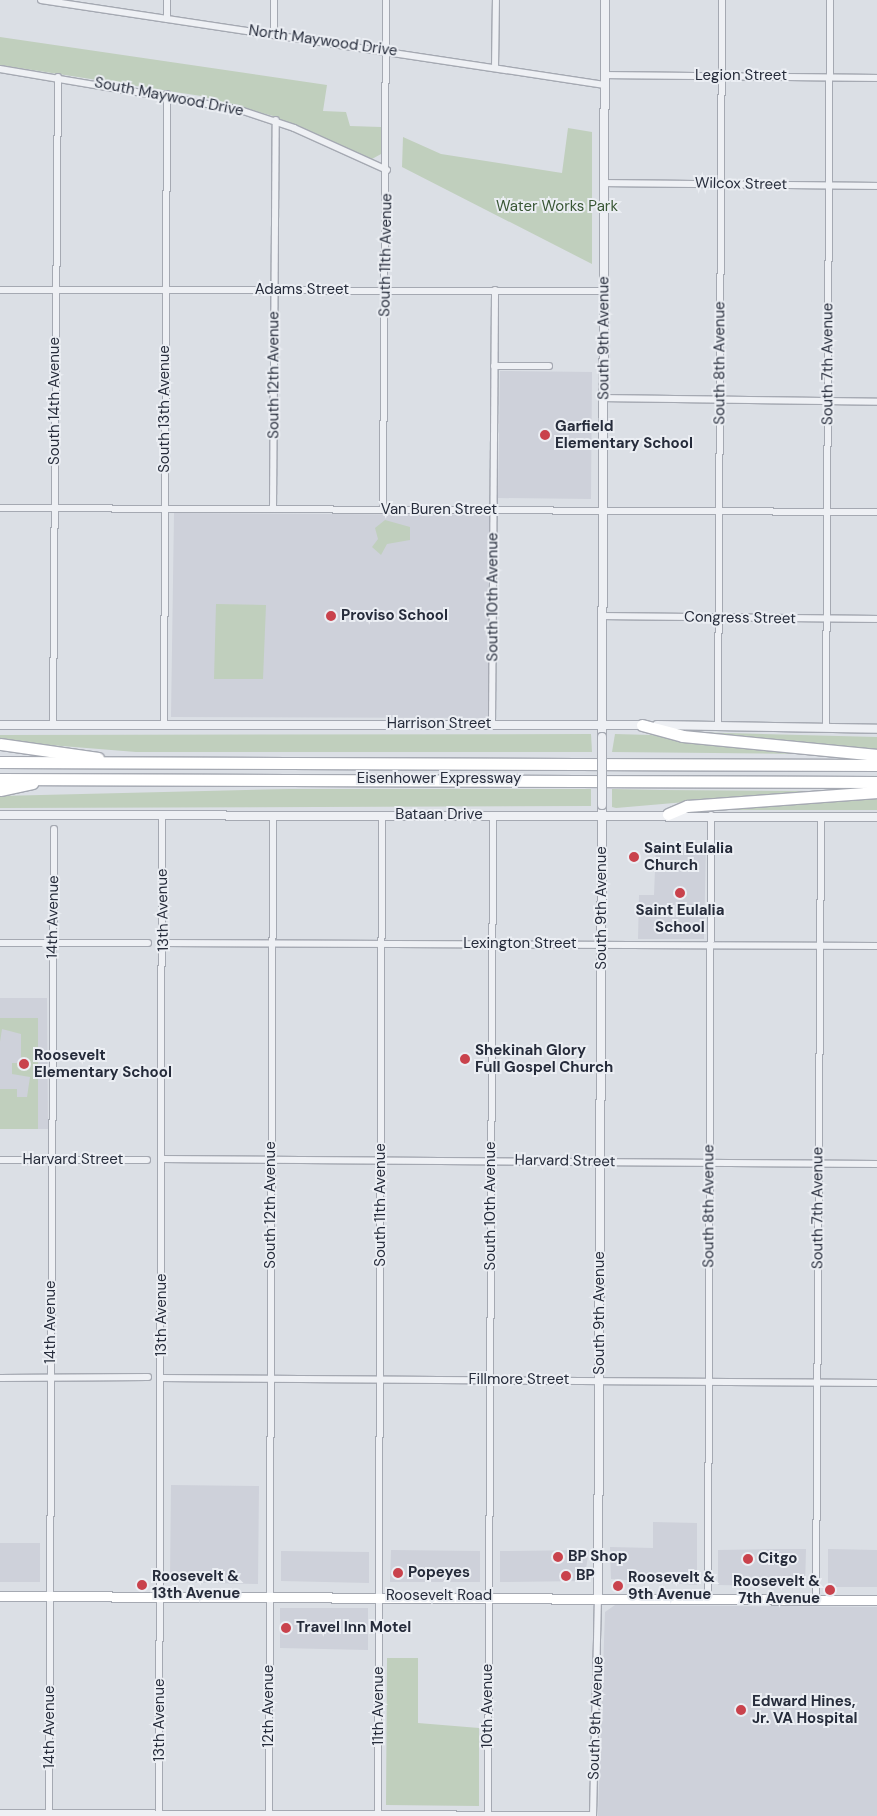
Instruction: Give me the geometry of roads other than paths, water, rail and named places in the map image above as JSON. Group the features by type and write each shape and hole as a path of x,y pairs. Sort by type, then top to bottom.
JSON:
{"highway":[{"path":"642,725 683,736 877,755"},
{"path":"0,744 114,762"},
{"name":"Eisenhower Expressway","path":"0,762 877,765"},
{"name":"Eisenhower Expressway","path":"0,779 877,782"},
{"path":"0,790 43,779"},
{"path":"668,814 687,806 877,792"}],"main road":[{"name":"Roosevelt Road","path":"0,1596 489,1596 877,1600"}],"street":[{"name":"North Maywood Drive","path":"41,0 385,50 605,85"},
{"path":"166,0 167,19"},
{"path":"274,0 274,34"},
{"name":"South 11th Avenue","path":"383,509 386,0"},
{"path":"495,68 496,0"},
{"name":"South 9th Avenue","path":"592,1815 598,1597 605,0"},
{"name":"South 8th Avenue","path":"718,726 722,0"},
{"name":"South 7th Avenue","path":"826,728 830,0"},
{"name":"South Maywood Drive","path":"0,69 166,94 276,120 386,170"},
{"name":"Legion Street","path":"605,75 877,78"},
{"name":"South 14th Avenue","path":"53,725 58,77"},
{"name":"South 13th Avenue","path":"164,725 166,94"},
{"name":"South 12th Avenue","path":"273,509 276,120"},
{"name":"Wilcox Street","path":"604,183 877,186"},
{"name":"Adams Street","path":"0,290 604,291"},
{"name":"South 10th Avenue","path":"492,724 494,290"},
{"path":"494,366 549,366"},
{"path":"603,398 877,402"},
{"name":"Van Buren Street","path":"0,508 877,512"},
{"name":"Congress Street","path":"603,616 877,619"},
{"name":"Harrison Street","path":"0,725 602,724 877,729"},
{"name":"Bataan Drive","path":"0,814 668,814 877,817"},
{"name":"13th Avenue","path":"159,1815 162,815"},
{"name":"South 12th Avenue","path":"269,1596 273,815"},
{"name":"South 11th Avenue","path":"379,1596 382,815"},
{"name":"South 10th Avenue","path":"489,1596 493,815"},
{"name":"South 8th Avenue","path":"708,1598 711,815"},
{"name":"South 7th Avenue","path":"816,1600 821,816"},
{"name":"14th Avenue","path":"49,1815 54,828"},
{"path":"0,943 148,943"},
{"name":"Lexington Street","path":"163,943 877,946"},
{"name":"Harvard Street","path":"162,1159 877,1164"},
{"name":"Harvard Street","path":"0,1160 147,1160"},
{"path":"0,1378 148,1378"},
{"name":"Fillmore Street","path":"161,1378 877,1383"},
{"name":"12th Avenue","path":"269,1596 269,1815"},
{"name":"11th Avenue","path":"378,1815 379,1596"},
{"name":"10th Avenue","path":"488,1815 489,1596"},
{"path":"0,1813 49,1815 592,1815"}],"place":[{"name":"Garfield Elementary School","path":"545,435"},
{"name":"Proviso School","path":"331,616"},
{"name":"Saint Eulalia Church","path":"634,857"},
{"name":"Saint Eulalia School","path":"680,893"},
{"name":"Shekinah Glory Full Gospel Church","path":"465,1059"},
{"name":"Roosevelt Elementary School","path":"24,1064"},
{"name":"BP Shop","path":"558,1557"},
{"name":"Citgo","path":"748,1559"},
{"name":"Popeyes","path":"398,1573"},
{"name":"BP","path":"566,1576"},
{"name":"Roosevelt & 13th Avenue","path":"142,1585"},
{"name":"Roosevelt & 9th Avenue","path":"618,1586"},
{"name":"Roosevelt & 7th Avenue","path":"830,1590"},
{"name":"Travel Inn Motel","path":"286,1628"},
{"name":"Edward Hines, Jr. VA Hospital","path":"741,1710"}],"park label":[{"name":"Water Works Park","path":"557,207"}]}
